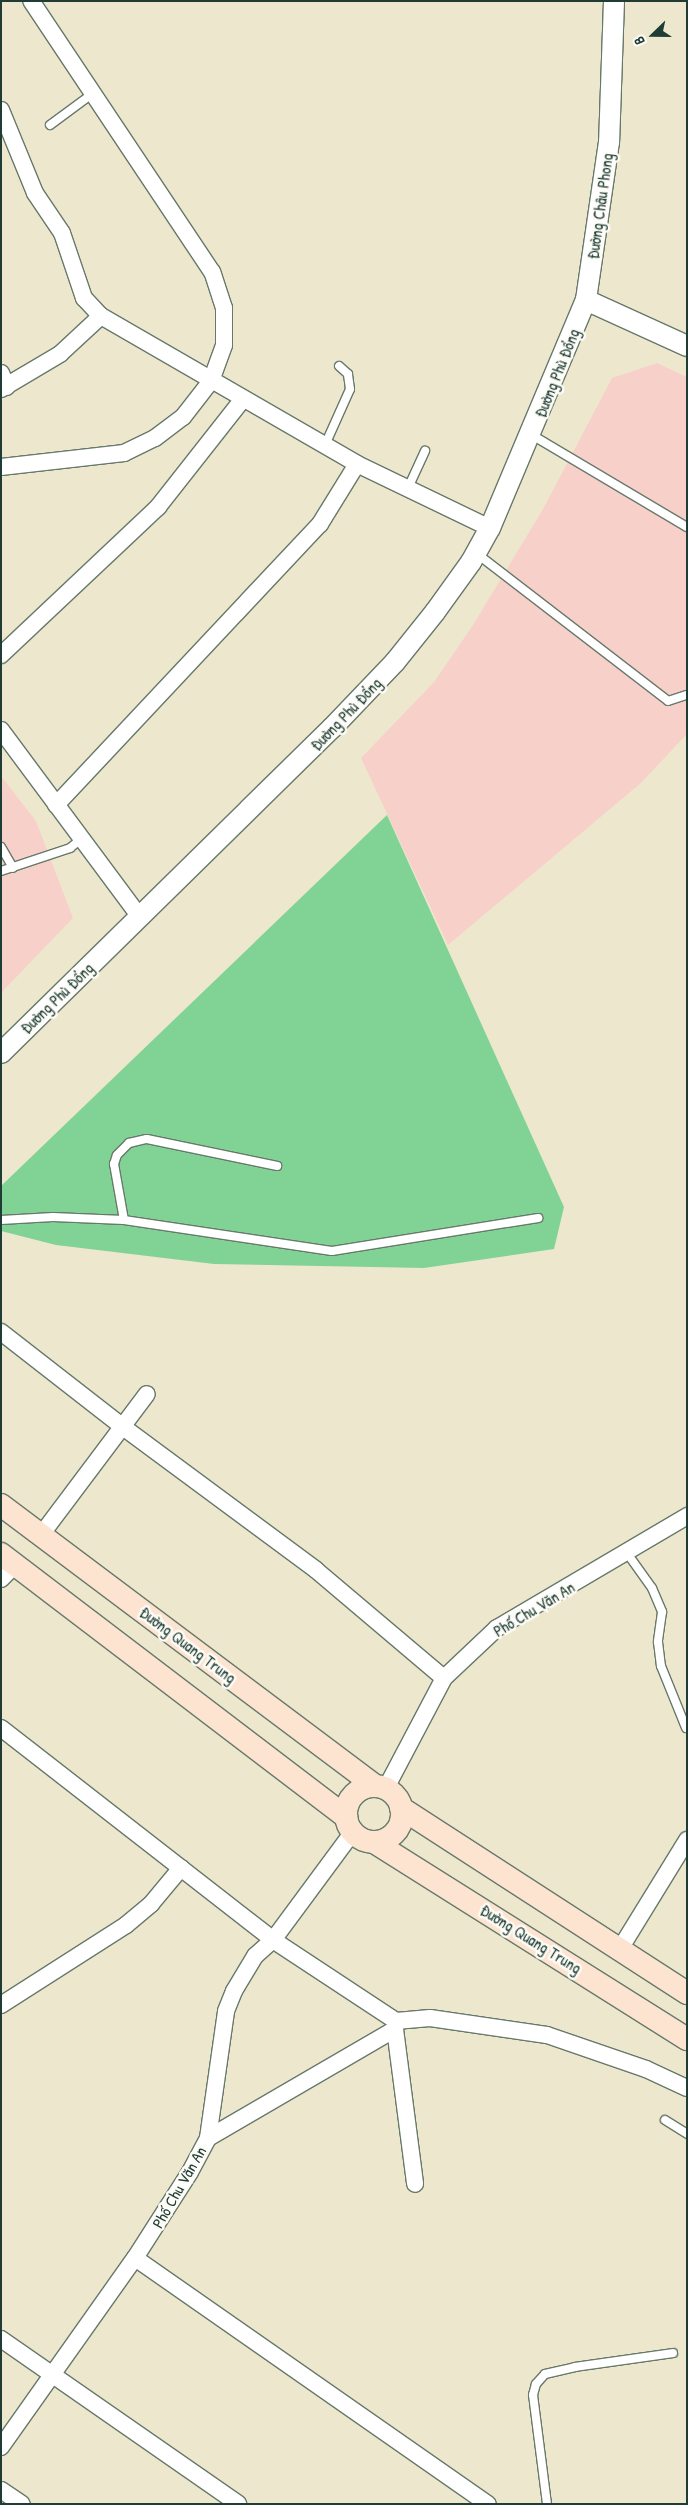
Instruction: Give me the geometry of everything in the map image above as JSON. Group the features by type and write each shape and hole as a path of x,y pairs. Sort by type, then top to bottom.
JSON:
{"main road":[{"name":"Đường Quang Trung","path":"1,1505 380,1787"},
{"path":"6,1566 350,1825 362,1839 374,1842 386,1839 396,1832 401,1808"},
{"path":"350,1825 352,1797 359,1790 380,1787 396,1797 401,1808 687,1992"},
{"name":"Đường Quang Trung","path":"374,1842 687,2040"}],"street":[{"path":"1,467 124,453 155,438 183,417 211,380 224,346 224,308 212,272 31,1"},
{"name":"Đường Châu Phong","path":"586,300 609,142 614,1"},
{"path":"1,110 35,193 62,233 84,298 101,316 357,464 490,528"},
{"path":"586,300 687,346"},
{"name":"Đường Phù Đổng","path":"1,1053 140,918 395,662 476,554 490,528 532,435 586,300"},
{"path":"3,383 60,354 101,316"},
{"path":"1,655 158,507 243,399"},
{"path":"56,805 320,524 357,464"},
{"path":"1,730 140,918"},
{"path":"1,1332 123,1427 316,1570 444,1678"},
{"path":"41,1535 147,1394"},
{"name":"Phố Chu Văn An","path":"380,1787 444,1678 497,1628 627,1554 687,1516"},
{"path":"1,1728 273,1940 396,2025 415,2184"},
{"name":"Phố Chu Văn An","path":"1,2447 165,2214 208,2138 226,2012 255,1956 273,1940 350,1825"},
{"path":"620,1949 687,1840"},
{"path":"1,2004 126,1925 151,1904 181,1868"},
{"path":"208,2138 396,2025 430,2018 546,2035 646,2069 687,2088"},
{"path":"135,2258 488,2504"},
{"path":"1,2339 51,2376 238,2504"},
{"path":"1,2490 22,2504"}],"lane":[{"path":"50,125 92,94"},
{"path":"324,445 350,388 348,374 339,366"},
{"path":"532,435 687,527"},
{"path":"408,488 425,451"},
{"path":"476,554 668,701 687,695"},
{"path":"1,871 70,848 81,839"},
{"path":"1,847 13,868"},
{"path":"124,1220 114,1164 117,1155 129,1144 147,1139 277,1166"},
{"path":"1,1220 53,1217 124,1220 332,1252 538,1218"},
{"path":"627,1554 652,1588 662,1612 658,1642 661,1666 686,1728"},
{"path":"665,2120 687,2134"},
{"path":"547,2504 533,2395 536,2384 545,2374 575,2367 673,2353"}],"shaded area":[{"path":"657,363 687,377 687,734 641,783 448,945 361,758 434,682 473,625 543,509 612,378"},
{"path":"1,776 36,821 73,918 1,993"}],"green space":[{"path":"387,815 564,1207 554,1249 424,1268 214,1264 56,1245 1,1231 1,1186"}]}
